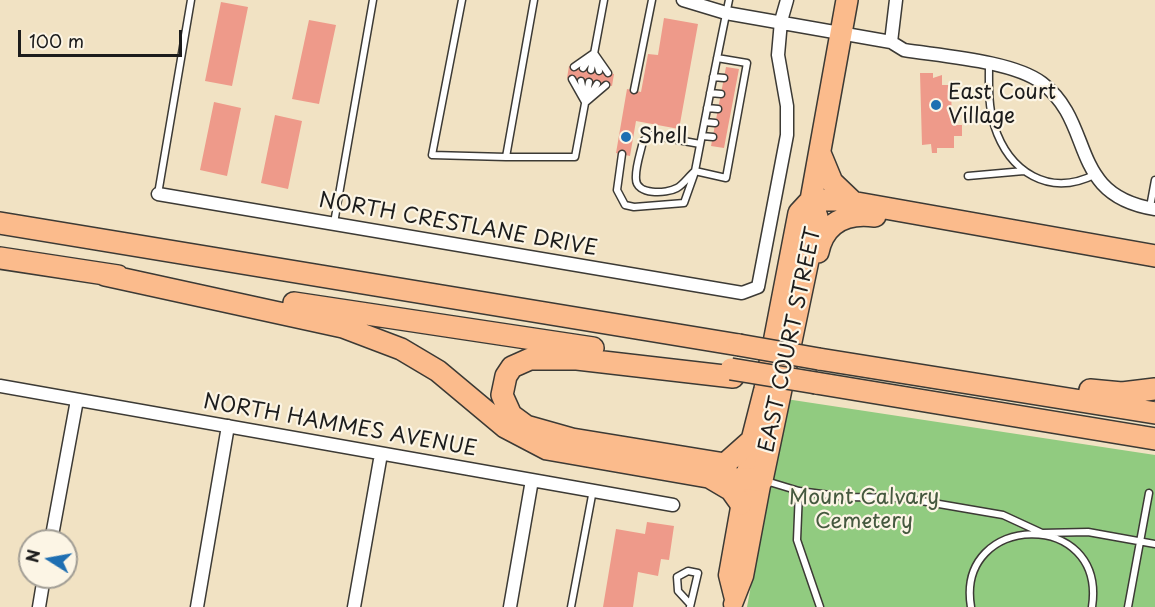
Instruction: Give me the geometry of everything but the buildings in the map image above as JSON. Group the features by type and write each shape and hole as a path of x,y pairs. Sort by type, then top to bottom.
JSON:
{"highway":[{"name":"EAST COURT STREET","path":"754,479 797,308 817,217 811,200 847,0"},
{"path":"820,152 832,182 854,208 1155,256"},
{"path":"716,471 752,440 765,389 799,213 811,200 1155,270"},
{"path":"797,308 808,296 824,235 831,226 854,208"},
{"path":"0,223 1155,414"},
{"path":"0,258 732,373"},
{"path":"105,275 343,327 401,349 438,371 505,427 547,449 716,471 741,504"},
{"path":"754,479 572,440 526,426 511,415 502,395 506,376 512,367 530,359 577,358 732,373 807,381 1155,439"},
{"path":"871,367 1122,393 1155,389"}],"main road":[{"path":"733,603 728,575 741,504 754,479 752,440"},
{"name":"EAST COURT STREET","path":"733,603 744,576 754,479"}],"street":[{"path":"683,0 726,13 891,42 904,50 1022,71 1054,93 1067,110 1087,163 1118,199 1153,208"},
{"path":"781,21 787,0"},
{"path":"891,42 896,0"},
{"name":"NORTH CRESTLANE DRIVE","path":"158,194 742,292 752,290 758,287 787,135 787,106 778,55 781,21"},
{"name":"NORTH HAMMES AVENUE","path":"0,386 674,505"},
{"path":"53,529 77,400"},
{"path":"197,607 228,426"},
{"path":"354,607 381,454"},
{"path":"510,607 532,480"},
{"path":"39,607 42,589"}],"lane":[{"path":"158,194 191,0"},
{"path":"334,223 373,0"},
{"path":"462,0 432,155 575,157 589,82"},
{"path":"506,157 534,0"},
{"path":"591,70 604,0"},
{"path":"634,90 652,0"},
{"path":"622,154 616,190 625,205 634,207 684,203 695,171 729,0"},
{"path":"574,67 594,53"},
{"path":"583,68 594,53"},
{"path":"594,53 599,71"},
{"path":"594,53 608,73"},
{"path":"695,171 726,178 736,126 737,97 747,63 717,58"},
{"path":"988,64 989,100 993,124 1001,144 1024,171 1043,180 1068,185 1096,174"},
{"path":"713,77 724,78"},
{"path":"572,79 585,102"},
{"path":"581,81 585,102"},
{"path":"585,102 597,84"},
{"path":"585,102 606,85"},
{"path":"710,93 721,94"},
{"path":"707,108 718,109"},
{"path":"705,122 715,123"},
{"path":"728,125 736,126"},
{"path":"695,171 677,188 667,190 642,190 635,179 643,141 651,135 700,144"},
{"path":"702,136 713,137"},
{"path":"725,139 733,140"},
{"path":"968,176 1024,171"},
{"path":"1153,208 1155,180"},
{"path":"754,479 776,482 799,491 845,497 904,498 1003,515 1062,540 1079,554 1090,572 1094,593 1092,607"},
{"path":"571,607 593,490"},
{"path":"799,491 797,540 820,607"},
{"path":"1128,607 1149,493"},
{"path":"971,607 970,585 976,566 988,550 1013,536 1023,533 1088,532 1155,544"},
{"path":"688,571 698,573 690,606 678,591 678,577 688,571"}],"green space":[{"name":"Mount Calvary Cemetery","path":"786,399 1155,455 1155,607 747,607"}],"place":[{"name":"East Court Village","path":"936,105"},
{"name":"Shell","path":"626,137"}]}
